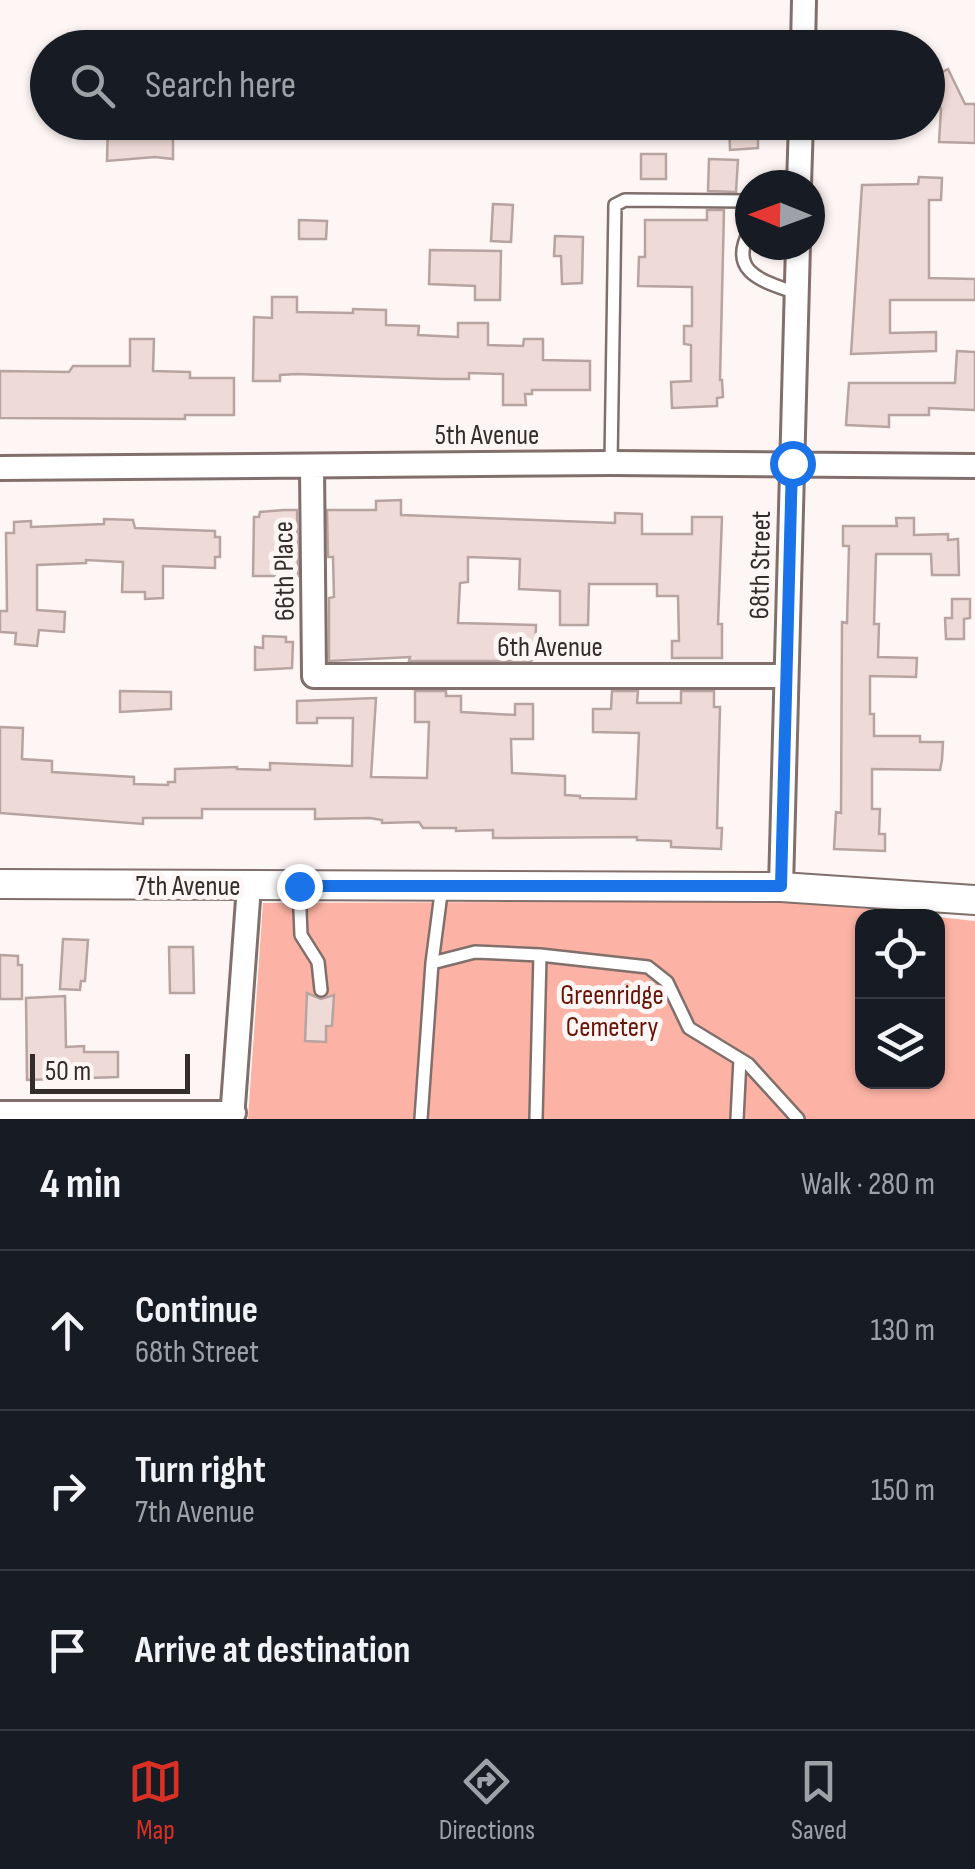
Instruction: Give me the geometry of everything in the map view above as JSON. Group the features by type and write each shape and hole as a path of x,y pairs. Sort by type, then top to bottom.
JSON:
{"street":[{"path":"803,30 804,0"},
{"path":"799,170 800,140"},
{"name":"68th Street","path":"781,886 797,260"},
{"name":"5th Avenue","path":"0,468 792,463 975,466"},
{"name":"66th Place","path":"312,466 314,676"},
{"name":"6th Avenue","path":"314,676 786,676"},
{"name":"7th Avenue","path":"0,884 781,886 975,900"},
{"path":"0,1113 233,1116 249,886"}],"lane":[{"path":"610,464 616,205 626,200 735,201"},
{"path":"742,260 749,272 764,282 796,293"},
{"path":"299,886 301,935 318,962 321,990"},
{"path":"420,1119 442,886"},
{"path":"432,963 474,952 648,967 667,982 689,1028 740,1059 798,1119"},
{"path":"536,1119 540,955"},
{"path":"738,1119 740,1059"}],"green space":[{"name":"Greenridge Cemetery","path":"792,901 867,909 855,909 855,1089 945,1089 945,918 975,921 975,1119 248,1119 263,903"}],"building":[{"path":"948,69 965,104 975,104 975,143 939,142 945,140"},
{"path":"108,140 173,140 173,159 107,161"},
{"path":"730,140 758,140 758,148 730,150"},
{"path":"641,154 666,154 666,179 641,179"},
{"path":"709,159 738,160 735,192 708,191"},
{"path":"919,177 942,178 941,200 929,200 929,278 975,279 975,300 890,300 890,333 936,332 936,351 851,354 862,185 918,184"},
{"path":"493,204 513,205 511,242 491,241"},
{"path":"707,210 724,210 720,380 723,397 717,398 717,406 672,408 671,382 691,381 691,345 684,344 684,326 692,326 692,287 638,286 639,257 645,257 645,220 707,220"},
{"path":"299,220 327,221 326,239 299,239"},
{"path":"555,236 583,237 582,283 562,284 561,256 554,256"},
{"path":"430,250 501,251 500,300 475,300 475,286 429,284"},
{"path":"272,297 297,297 297,312 386,310 386,325 419,326 418,335 458,337 458,323 488,323 488,345 523,346 524,339 543,339 543,360 590,361 590,390 532,390 532,394 525,394 526,405 503,405 503,374 469,373 469,379 443,379 296,374 280,375 280,381 253,381 254,317 272,318"},
{"path":"130,339 154,339 153,371 190,372 190,378 234,378 234,415 185,415 185,419 0,418 0,371 69,372 73,366 130,366"},
{"path":"957,351 975,352 975,410 929,408 929,415 889,415 889,427 846,425 849,383 955,383"},
{"path":"401,500 401,515 615,523 615,513 642,514 642,534 692,534 692,517 722,517 718,624 722,624 722,658 672,658 672,641 679,641 678,596 657,596 657,584 589,584 588,625 560,625 560,591 519,589 520,559 468,557 468,582 460,583 458,623 536,625 535,658 531,661 409,661 410,657 329,661 329,598 334,597 327,510 376,510 376,501"},
{"path":"297,510 298,576 253,576 254,517 259,517 260,512"},
{"path":"896,518 914,518 914,535 948,534 948,540 958,539 959,575 932,575 931,554 876,554 874,624 879,624 878,657 917,658 916,677 870,676 874,736 920,736 920,742 943,742 942,760 940,770 872,769 872,809 880,809 879,834 885,834 885,851 834,849 836,812 841,813 842,622 847,623 849,546 843,546 843,526 897,526"},
{"path":"104,519 133,520 135,528 215,531 215,537 220,537 220,557 215,557 215,568 163,566 163,598 145,599 145,592 122,592 123,562 86,560 37,565 37,610 65,612 64,632 39,630 37,646 15,644 16,633 0,632 0,611 7,611 6,533 14,533 14,522 31,521 31,527 104,524"},
{"path":"952,599 970,599 964,639 946,639 945,618 952,618"},
{"path":"263,636 286,637 286,642 293,642 292,668 255,670 255,647 263,648"},
{"path":"120,691 171,692 171,709 120,712"},
{"path":"415,691 446,691 446,696 461,696 461,712 515,715 515,704 533,704 533,739 511,739 512,773 565,776 565,795 636,799 639,733 593,732 593,709 611,709 612,691 638,691 637,703 681,703 681,691 714,691 714,707 720,707 717,828 722,828 721,849 671,847 671,841 637,837 493,838 493,830 423,828 419,822 315,819 315,809 202,809 202,818 143,818 143,824 0,813 0,727 23,728 22,759 52,761 52,772 134,777 134,784 168,785 175,782 175,769 270,770 270,763 352,766 353,718 317,718 317,723 297,723 297,701 376,698 371,777 427,778 429,722 415,722"},
{"path":"63,939 88,940 85,981 81,981 80,990 60,989"},
{"path":"169,947 193,947 194,993 170,993"},
{"path":"0,955 18,956 18,965 22,965 22,999 0,999"},
{"path":"307,993 321,999 334,995 332,1026 326,1026 326,1042 305,1041"},
{"path":"65,996 66,1047 84,1046 84,1052 118,1052 118,1077 27,1080 26,998"}],"route":[{"path":"299,886 781,886 792,463"}]}
